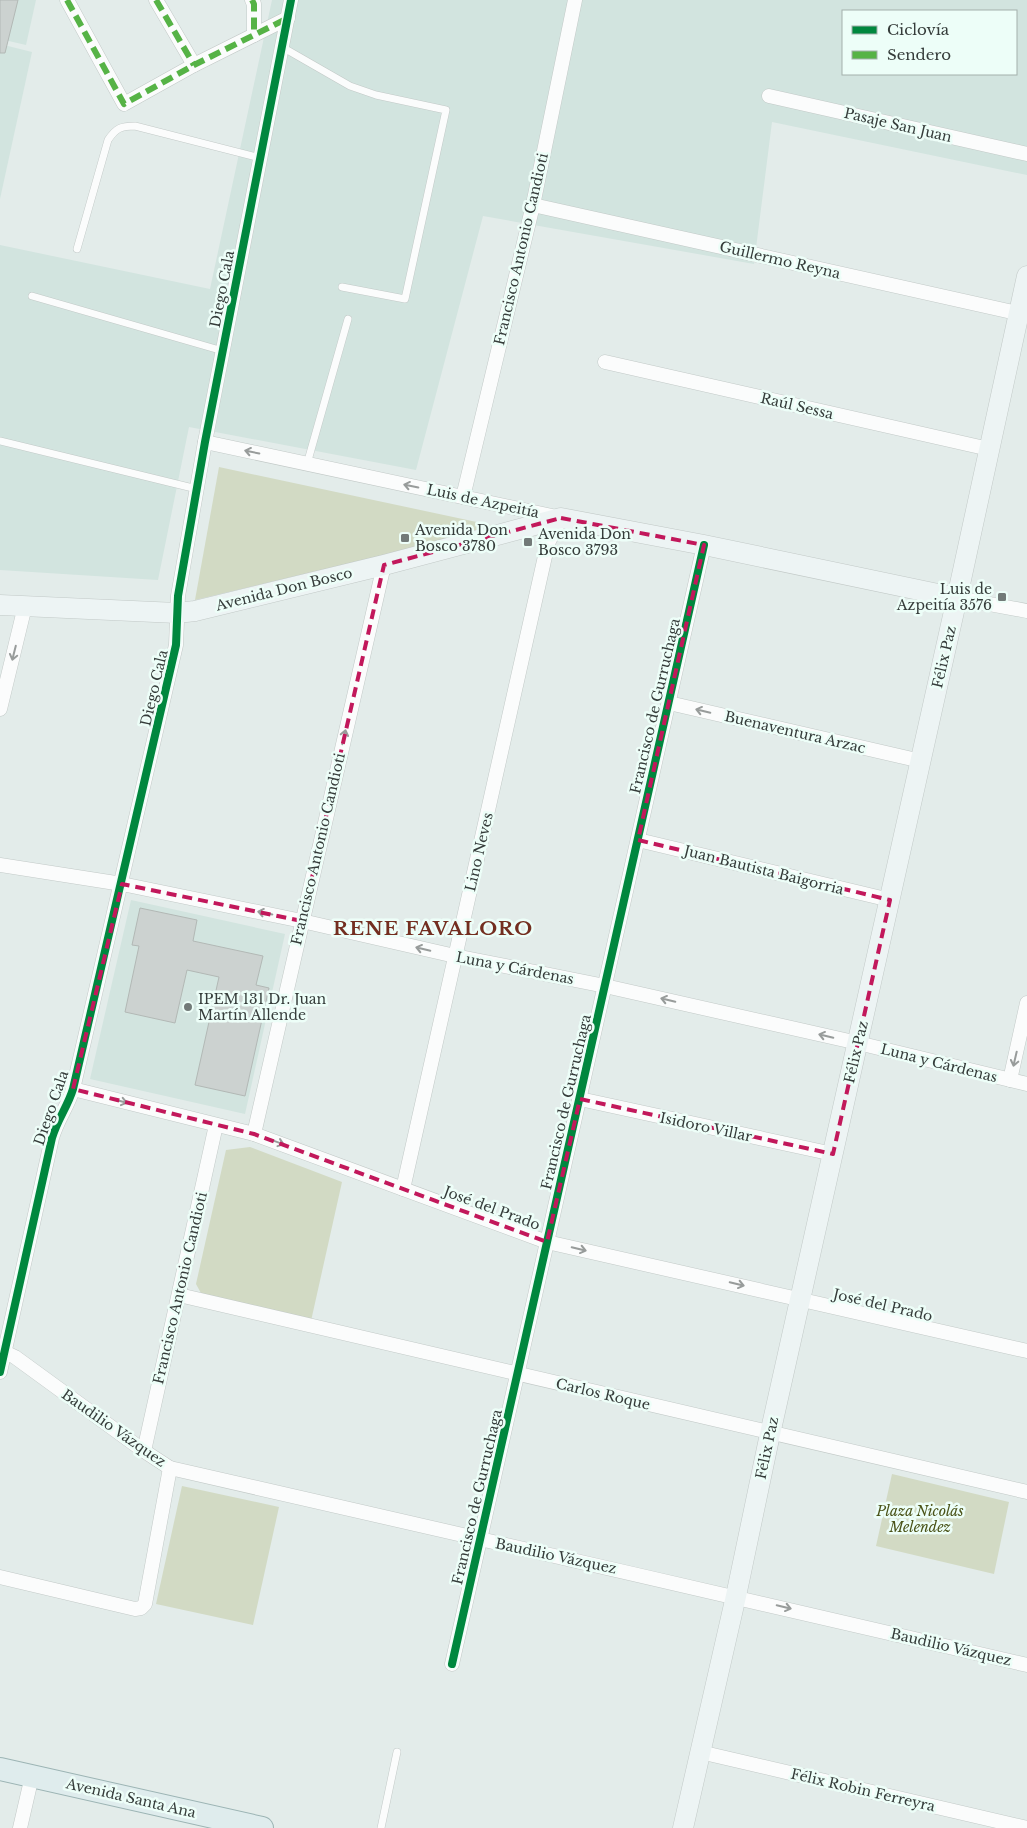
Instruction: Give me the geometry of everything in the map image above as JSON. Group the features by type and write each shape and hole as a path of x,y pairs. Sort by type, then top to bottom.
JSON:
{"main road":[{"name":"Félix Paz","path":"683,1828 989,449 1023,314 1027,276"},
{"name":"Luis de Azpeitía","path":"561,518 704,545 957,598"},
{"name":"Avenida Don Bosco","path":"0,605 177,613 195,611 384,565 561,518"},
{"name":"Avenida Santa Ana","path":"0,1769 235,1825 262,1828"}],"street":[{"path":"67,0 124,104 194,65 288,18"},
{"path":"156,0 194,65"},
{"path":"252,0 254,4 254,35"},
{"name":"Diego Cala","path":"0,1372 2,1351 54,1133 73,1089 176,645 177,613 205,442 291,0"},
{"name":"Francisco Antonio Candioti","path":"462,497 533,205 575,0"},
{"name":"Pasaje San Juan","path":"769,96 1027,154"},
{"name":"Guillermo Reyna","path":"533,205 1023,314"},
{"name":"Raúl Sessa","path":"605,362 989,449"},
{"name":"Luis de Azpeitía","path":"205,442 561,518"},
{"name":"Lino Neves","path":"404,1189 548,543 561,518"},
{"name":"Francisco de Gurruchaga","path":"452,1664 704,545"},
{"name":"Francisco Antonio Candioti","path":"254,1134 384,565"},
{"name":"Luis de Azpeitía","path":"957,598 1027,611"},
{"path":"0,709 26,606"},
{"name":"Buenaventura Arzac","path":"669,703 921,761"},
{"name":"Juan Bautista Baigorria","path":"638,840 890,900"},
{"name":"Luna y Cárdenas","path":"0,865 122,884 302,921 455,956 605,986 858,1043 1027,1084"},
{"path":"1010,1080 1027,1003"},
{"name":"José del Prado","path":"73,1089 254,1134 547,1242 1027,1351"},
{"name":"Isidoro Villar","path":"580,1099 833,1154"},
{"name":"Francisco Antonio Candioti","path":"144,1452 216,1125"},
{"name":"Carlos Roque","path":"179,1295 518,1373 770,1434 1027,1492"},
{"name":"Baudilio Vázquez","path":"2,1351 14,1356 144,1452 170,1468 1027,1664"},
{"path":"0,1576 135,1609 141,1608 145,1604 170,1468"},
{"name":"Félix Robin Ferreyra","path":"700,1752 1027,1828"},
{"path":"20,1828 32,1776"}],"lane":[{"path":"282,47 350,86 376,95 446,110 405,299 342,287"},
{"path":"77,249 108,140 114,130 123,126 135,126 260,158"},
{"path":"32,296 223,351"},
{"path":"307,464 348,319"},
{"path":"0,441 197,489"},
{"path":"381,1828 397,1752"}],"highlighted area":[{"path":"561,518 704,545 638,840 890,900 833,1154 580,1099 547,1242 254,1134 73,1089 122,884 302,921 384,565"}],"shaded area":[{"path":"0,0 36,0 26,45 0,39"},
{"path":"272,0 1027,0 1027,175 772,122 754,264 483,216 416,470 189,427 158,580 0,570 0,245 210,289"},
{"path":"0,44 32,52 0,199"},
{"name":"IPEM 131 Dr. Juan Martín Allende","path":"131,900 285,934 245,1114 90,1079"}],"green space":[{"path":"219,467 500,527 195,600"},
{"path":"250,1147 342,1182 311,1321 202,1295 196,1284 226,1150"},
{"name":"Plaza Nicolás Melendez","path":"892,1474 1009,1502 994,1574 876,1546"},
{"path":"182,1486 279,1507 253,1625 156,1604"}],"building":[{"path":"0,0 18,0 5,53 0,53"},
{"path":"140,908 197,920 193,941 263,956 256,985 269,988 245,1096 195,1085 219,977 187,970 175,1023 125,1012 139,946 132,945"}],"marked path":[{"path":"67,0 124,104 194,65 288,18"},
{"path":"156,0 194,65"},
{"path":"252,0 254,4 254,35"}],"cycle path":[{"path":"0,1372 52,1138 73,1089 176,645 178,596 205,442 291,0"},
{"path":"452,1664 704,545"}],"place":[{"name":"Avenida Don Bosco 3780","path":"405,538"},
{"name":"Avenida Don Bosco 3793","path":"528,542"},
{"name":"Luis de Azpeitía 3576","path":"1002,597"},
{"name":"IPEM 131 Dr. Juan Martín Allende","path":"188,1007"}],"district":[{"name":"RENE FAVALORO","path":"433,928"}]}
